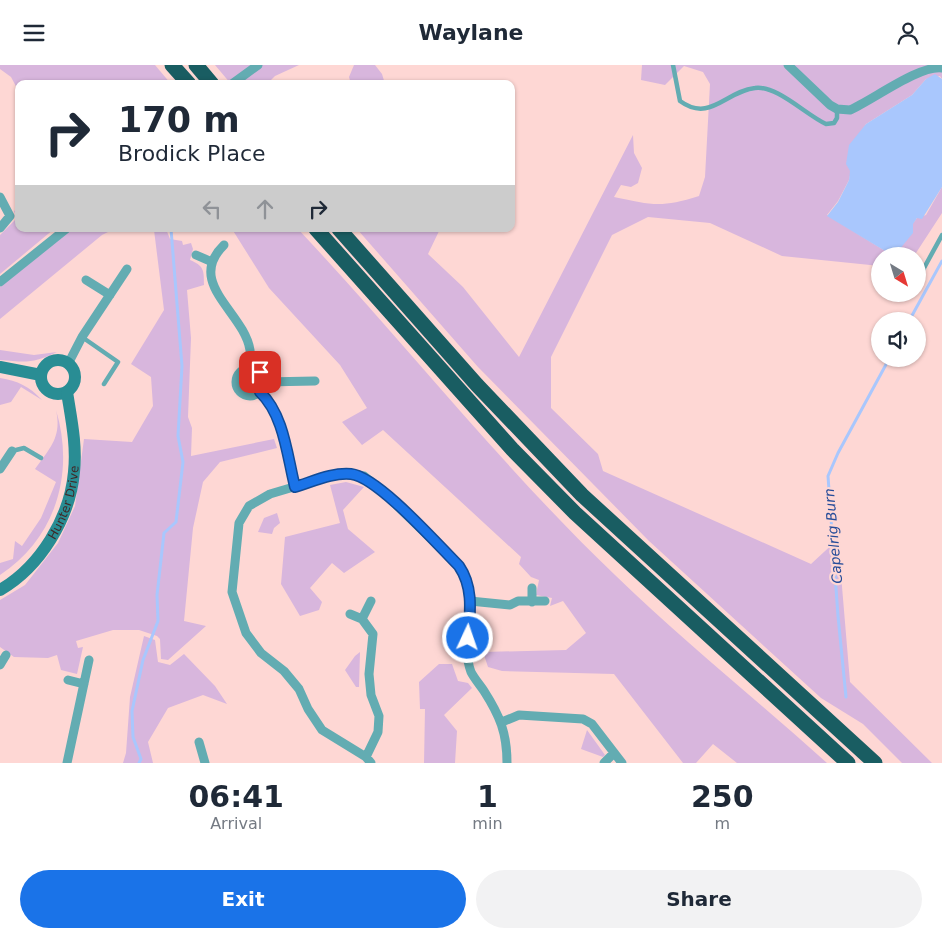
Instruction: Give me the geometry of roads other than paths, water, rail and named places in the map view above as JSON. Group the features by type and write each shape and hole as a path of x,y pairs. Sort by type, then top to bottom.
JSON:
{"highway":[{"path":"172,65 186,80"},
{"path":"196,65 209,80"},
{"path":"319,232 512,449 575,513 848,763"},
{"path":"342,232 477,385 582,495 875,763"}],"street":[{"path":"237,80 258,65"},
{"path":"788,65 837,109 850,110 921,70 935,66 942,68"},
{"path":"0,197 10,216 0,228"},
{"path":"0,282 62,232"},
{"path":"224,245 215,254 212,262 212,283 244,333 250,351 247,369 237,378 240,391 247,396 260,392"},
{"path":"196,255 212,262"},
{"path":"67,391 56,394 46,390 41,375 50,362 60,361 68,364 82,337 127,269"},
{"path":"86,280 110,295"},
{"name":"Hunter Drive","path":"0,590 29,567 44,550 67,504 74,473 74,435 67,391 74,379 73,369 68,364"},
{"path":"0,367 41,375"},
{"path":"247,369 260,372 264,382 260,392"},
{"path":"264,382 315,381"},
{"path":"260,392 269,401 277,417 295,487"},
{"path":"0,469 12,451"},
{"path":"350,614 362,619 373,634 368,674 379,716 378,732 369,760 322,730 308,709 299,689 284,671 261,653 246,633 232,592 239,523 249,506 258,499 334,475 349,474 364,477 380,489 459,566 467,581 470,601 468,638 471,672 502,722 507,763"},
{"path":"532,589 532,602"},
{"path":"362,619 371,601"},
{"path":"470,601 510,605 518,601 545,601"},
{"path":"0,665 6,655"},
{"path":"67,763 90,660"},
{"path":"68,680 84,683"},
{"path":"502,722 519,715 584,719 592,724 622,763"},
{"path":"199,742 205,763"},
{"path":"604,763 614,753"}],"lane":[{"path":"673,65 680,101 700,109 709,108 754,87 780,94 826,124 834,123 838,118 837,109"},
{"path":"926,264 942,235"},
{"path":"82,337 118,362 104,385"},
{"path":"12,451 24,448 41,458"}],"water":[{"path":"935,74 942,79 942,187 922,219 917,218 913,224 913,233 901,247 878,247 827,216 838,202 849,180 850,171 846,164 849,145 866,124 912,95 926,79"}],"waterway":[{"path":"139,763 141,759 133,737 132,711 143,660 158,621 157,595 164,533 176,522 183,462 178,436 182,366 171,232"},
{"name":"Capelrig Burn","path":"914,312 942,261"},
{"name":"Capelrig Burn","path":"846,697 828,476 838,453 885,367"}]}
